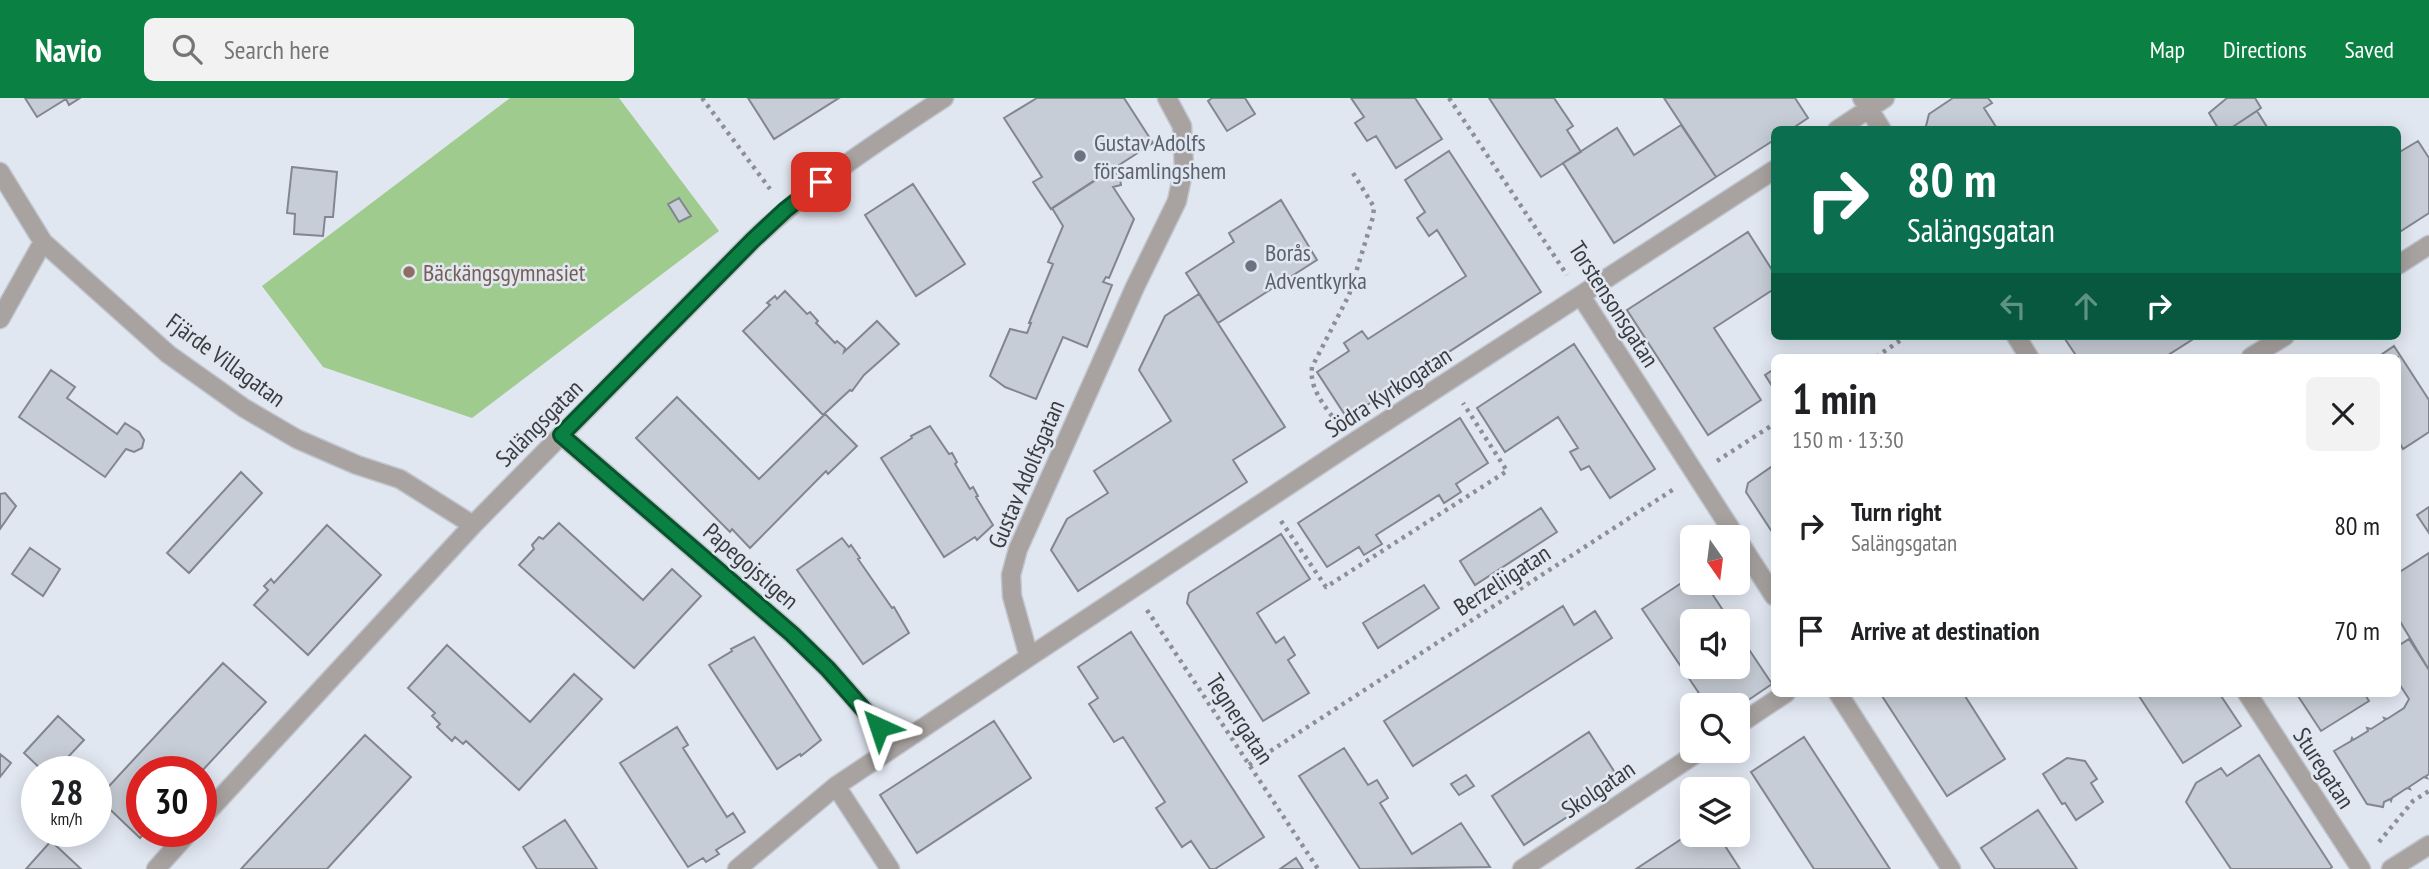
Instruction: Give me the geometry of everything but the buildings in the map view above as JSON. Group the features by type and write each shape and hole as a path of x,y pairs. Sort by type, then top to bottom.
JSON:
{"street":[{"name":"Salängsgatan","path":"217,802 473,525 785,210 838,168 944,98"},
{"name":"Gustav Adolfsgatan","path":"1029,657 1012,596 1011,575 1018,549 1177,201 1184,168 1182,126 1167,98"},
{"path":"1841,126 1866,103 1885,98"},
{"path":"1866,103 1880,126"},
{"name":"Fjärde Villagatan","path":"0,172 43,242 168,354 244,408 297,439 357,465 400,479 473,525"},
{"name":"Södra Kyrkogatan","path":"1029,657 1351,444 1771,172"},
{"path":"0,319 43,242"},
{"path":"2401,263 2429,245"},
{"name":"Torstensonsgatan","path":"1581,296 1728,525"},
{"path":"2256,354 2279,340"},
{"name":"Papegojstigen","path":"561,435 792,634 828,669 896,746"},
{"name":"Torstensonsgatan","path":"1750,559 1771,591"},
{"path":"737,869 836,786 1029,657"},
{"path":"1750,717 1780,697"},
{"path":"1841,697 1951,869"},
{"name":"Sturegatan","path":"2250,697 2358,865"},
{"name":"Skolgatan","path":"1522,869 1682,763"},
{"path":"836,786 891,869"},
{"path":"2390,869 2429,845"},
{"path":"156,869 176,847"}],"path":[{"path":"702,98 785,210"},
{"name":"Torstensonsgatan","path":"1449,98 1581,296"},
{"path":"1351,444 1315,390 1311,379 1312,368 1349,295 1373,217 1374,207 1353,173"},
{"path":"1880,354 1901,340"},
{"path":"1267,500 1326,587 1507,471 1450,382"},
{"name":"Berzeliigatan","path":"1250,765 1771,426"},
{"name":"Tegnergatan","path":"1132,588 1318,869"},
{"path":"2358,865 2413,801 2429,791"}],"green space":[{"path":"510,98 619,98 719,231 472,418 323,367 262,286"}],"place":[{"name":"Gustav Adolfs församlingshem","path":"1080,156"},
{"name":"Borås Adventkyrka","path":"1251,266"},
{"name":"Bäckängsgymnasiet","path":"409,272"}],"route":[{"path":"821,182 753,240 561,435 792,634 828,669 879,727"}]}
